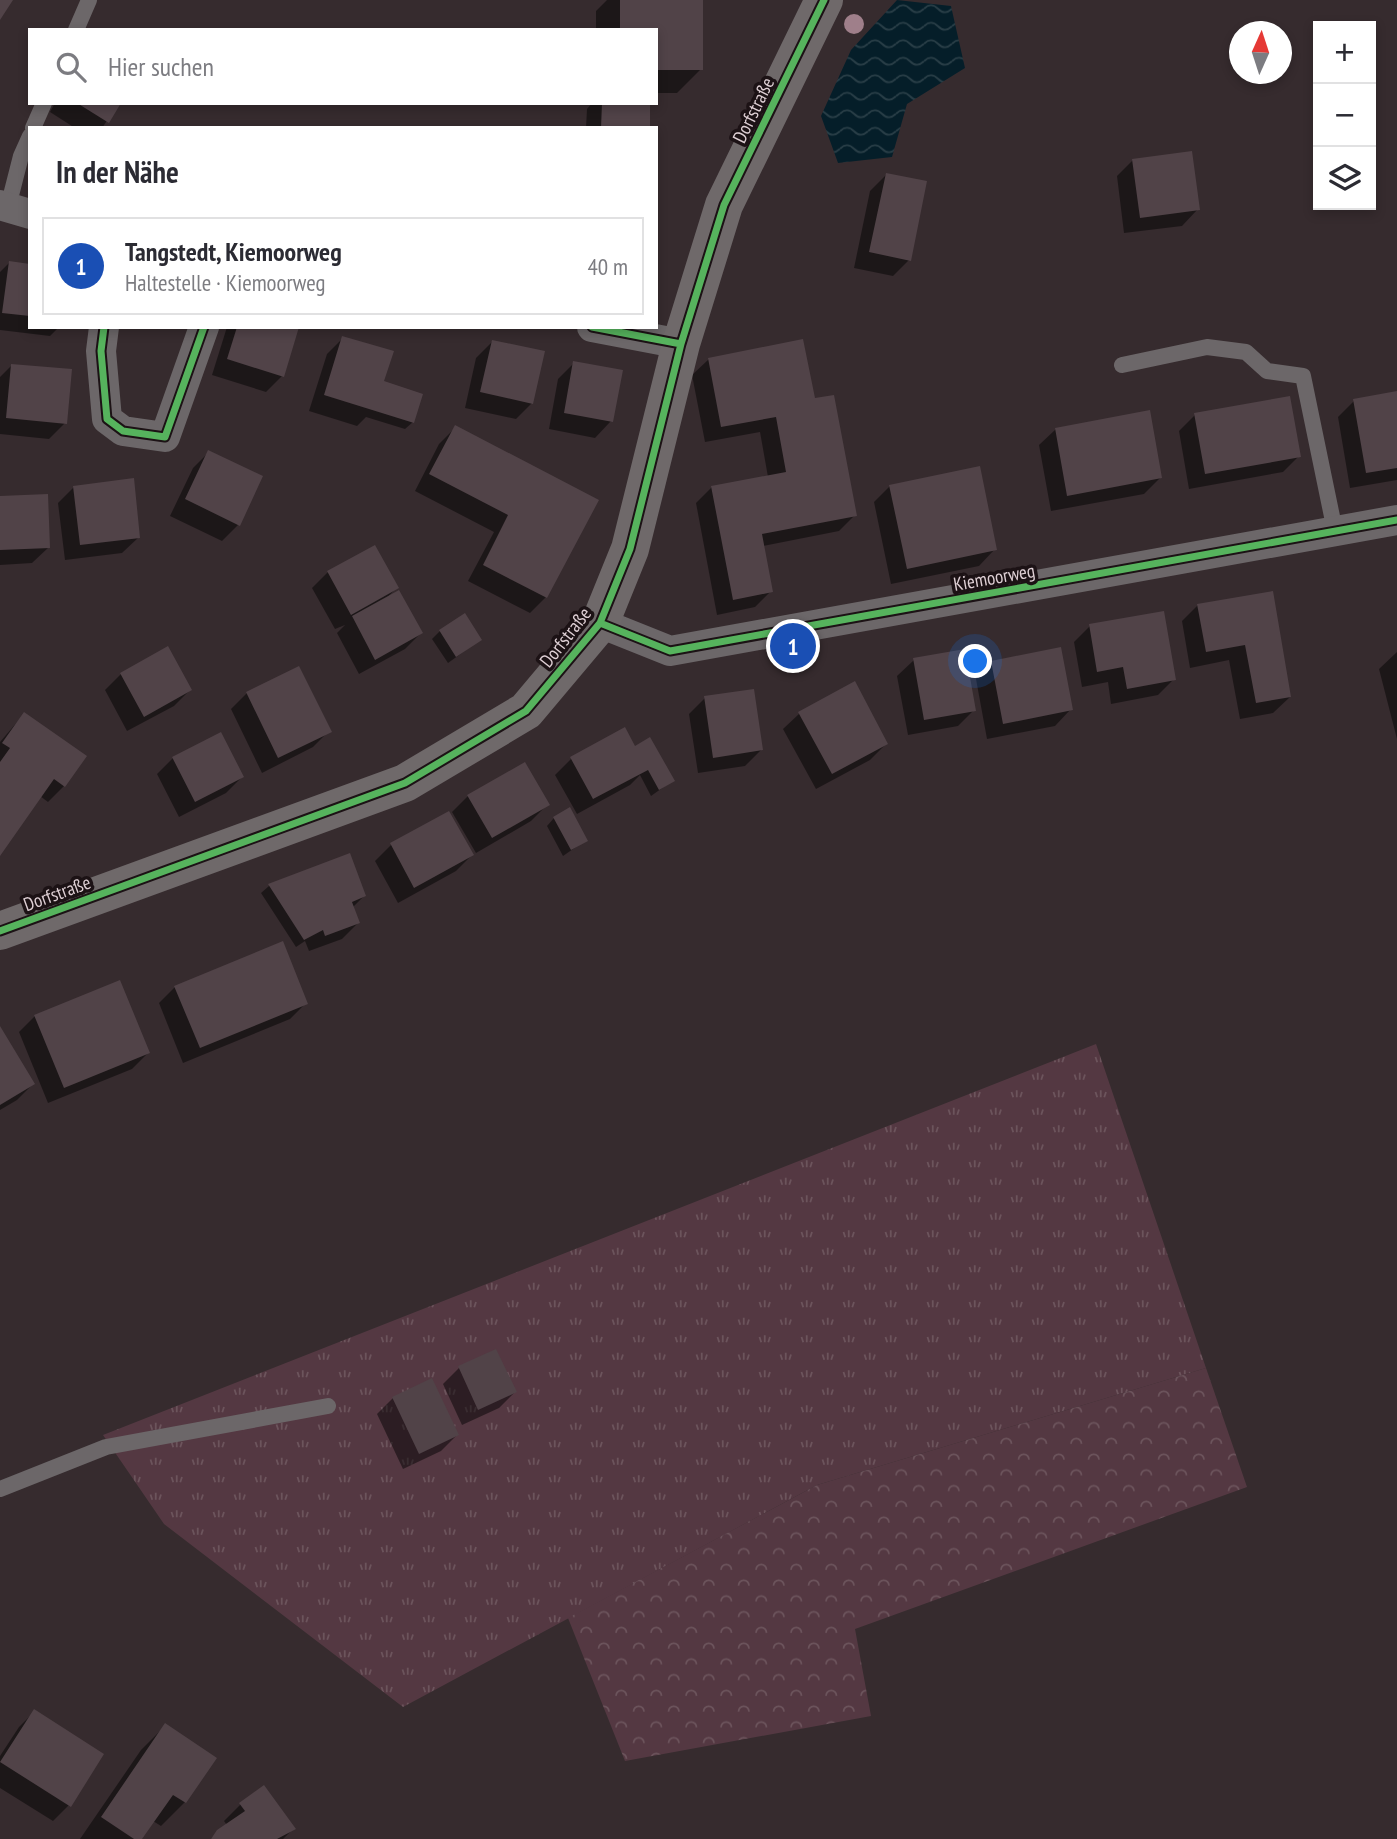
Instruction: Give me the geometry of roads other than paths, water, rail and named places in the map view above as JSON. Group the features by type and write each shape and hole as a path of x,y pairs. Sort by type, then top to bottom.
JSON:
{"main road":[{"name":"Dorfstraße","path":"0,931 405,783 526,711 600,623 630,549 681,344 724,205 824,0"}],"street":[{"path":"104,329 101,351 107,419 123,430 165,437 203,329"},
{"path":"602,329 681,344"},
{"name":"Kiemoorweg","path":"600,623 670,652 1397,520"}],"lane":[{"path":"77,28 89,0"},
{"path":"34,126 43,105"},
{"path":"13,209 21,156 28,140"},
{"path":"1122,365 1207,347 1246,352 1268,371 1303,376 1335,531"},
{"path":"0,1489 106,1447 328,1406"}],"water":[{"path":"897,0 951,6 965,68 907,104 892,157 838,163 821,116 851,50"}],"place":[{"name":"Tangstedt, Kiemoorweg","path":"793,646"}]}
